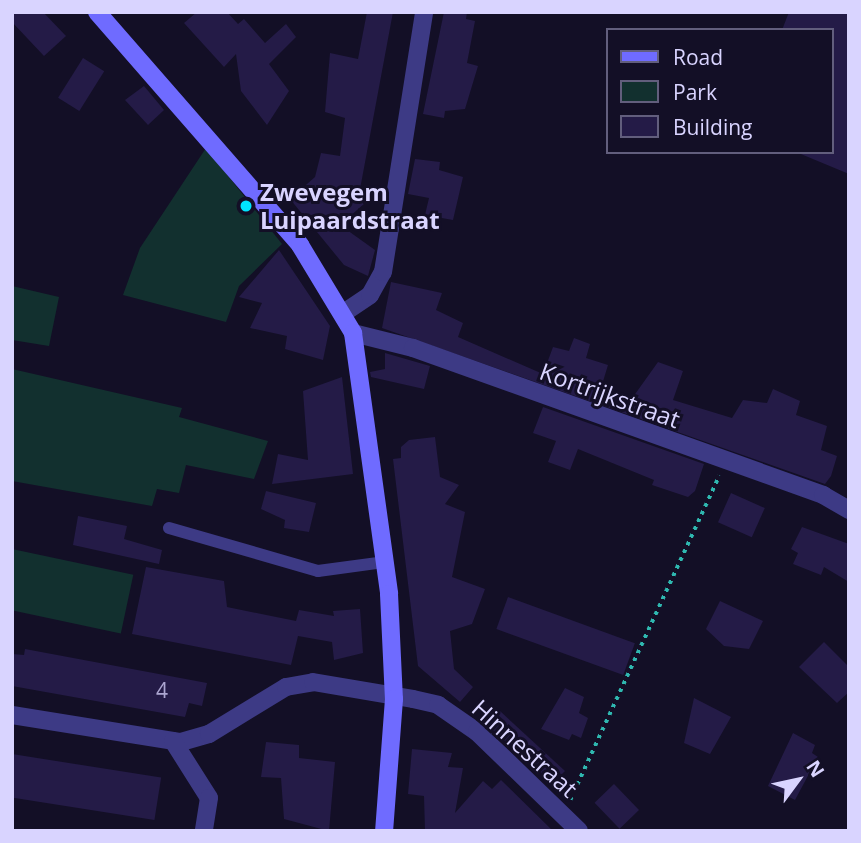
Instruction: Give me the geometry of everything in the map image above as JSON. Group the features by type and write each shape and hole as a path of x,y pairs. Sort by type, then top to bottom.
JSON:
{"main road":[{"path":"97,12 300,245 345,312 353,333 385,562 394,699 384,831"}],"street":[{"path":"345,312 370,295 383,272 424,12"},
{"name":"Kortrijkstraat","path":"353,333 414,348 726,461 849,510"},
{"name":"Hinnestraat","path":"173,741 209,734 265,693 286,687 313,682 394,699 448,712 579,831"},
{"path":"12,715 173,741 209,798 204,831"}],"lane":[{"path":"169,528 318,571 385,562"}],"path":[{"path":"564,815 726,461"}],"green space":[{"path":"206,148 282,244 239,286 226,322 123,295 140,248"},
{"path":"12,286 59,297 49,346 12,340"},
{"path":"12,369 182,408 179,417 268,441 254,479 186,465 179,493 157,489 152,506 12,481"},
{"path":"12,549 133,575 121,633 12,610"}],"building":[{"path":"12,12 43,12 66,36 44,56 12,22"},
{"path":"197,12 227,12 238,24 244,19 265,43 286,24 296,37 269,64 289,91 267,125 241,91 236,54 224,67 184,23"},
{"path":"367,12 393,12 358,200 365,203 340,225 375,250 368,276 344,265 290,199 315,177 321,153 340,156 345,118 325,112 330,53 358,59"},
{"path":"444,12 467,12 466,19 475,21 467,63 478,66 465,109 445,111 444,118 423,114"},
{"path":"789,12 849,12 849,174 801,154 833,154 833,28 783,28"},
{"path":"83,58 104,71 79,111 58,98"},
{"path":"144,86 164,110 148,125 125,100"},
{"path":"415,159 440,162 439,170 463,177 453,220 425,215 429,198 408,194"},
{"path":"279,250 330,326 323,360 285,349 287,336 250,328 262,303 239,297"},
{"path":"391,282 442,293 436,310 463,323 458,337 543,374 553,347 569,351 574,338 590,344 586,358 608,365 601,388 633,397 658,362 683,371 673,400 732,418 743,400 767,403 773,389 800,401 796,415 827,426 821,450 837,456 831,476 825,484 382,328"},
{"path":"385,353 430,366 424,389 371,377 370,372 385,369"},
{"path":"342,377 353,474 272,484 278,454 308,460 303,391"},
{"path":"543,407 704,464 695,491 688,497 652,485 654,480 578,449 570,470 548,462 556,441 533,433"},
{"path":"435,437 440,477 459,485 445,504 465,512 452,577 485,589 472,624 450,631 454,669 473,687 460,702 418,666 393,459 401,458 401,447 409,440"},
{"path":"266,491 316,503 309,532 284,528 285,520 261,509"},
{"path":"731,493 765,508 752,537 718,522"},
{"path":"78,516 127,526 124,539 162,550 159,564 73,545"},
{"path":"802,527 849,544 849,582 824,567 821,575 793,564 798,553 791,549"},
{"path":"146,567 224,581 227,607 296,621 299,610 334,616 333,611 360,609 363,653 334,660 332,642 298,636 291,665 132,634"},
{"path":"508,597 635,643 623,675 496,629"},
{"path":"720,601 763,621 749,649 724,646 706,629"},
{"path":"824,642 849,667 849,692 837,703 799,667"},
{"path":"25,649 207,683 202,706 189,703 185,717 12,686 12,654 24,655"},
{"path":"565,688 584,697 579,713 588,718 581,738 572,734 569,740 541,729"},
{"path":"694,698 731,717 710,754 684,743"},
{"path":"500,711 565,771 553,783 489,727"},
{"path":"793,733 815,745 812,753 818,757 795,800 768,786"},
{"path":"266,742 299,745 299,758 335,762 329,831 284,819 281,778 261,777"},
{"path":"412,749 452,753 448,767 463,768 455,813 483,781 492,789 501,780 553,831 425,831 424,796 408,794"},
{"path":"12,754 161,778 154,820 12,798"},
{"path":"614,784 639,810 620,829 595,803"}],"place":[{"name":"Zwevegem Luipaardstraat","path":"246,206"}]}
